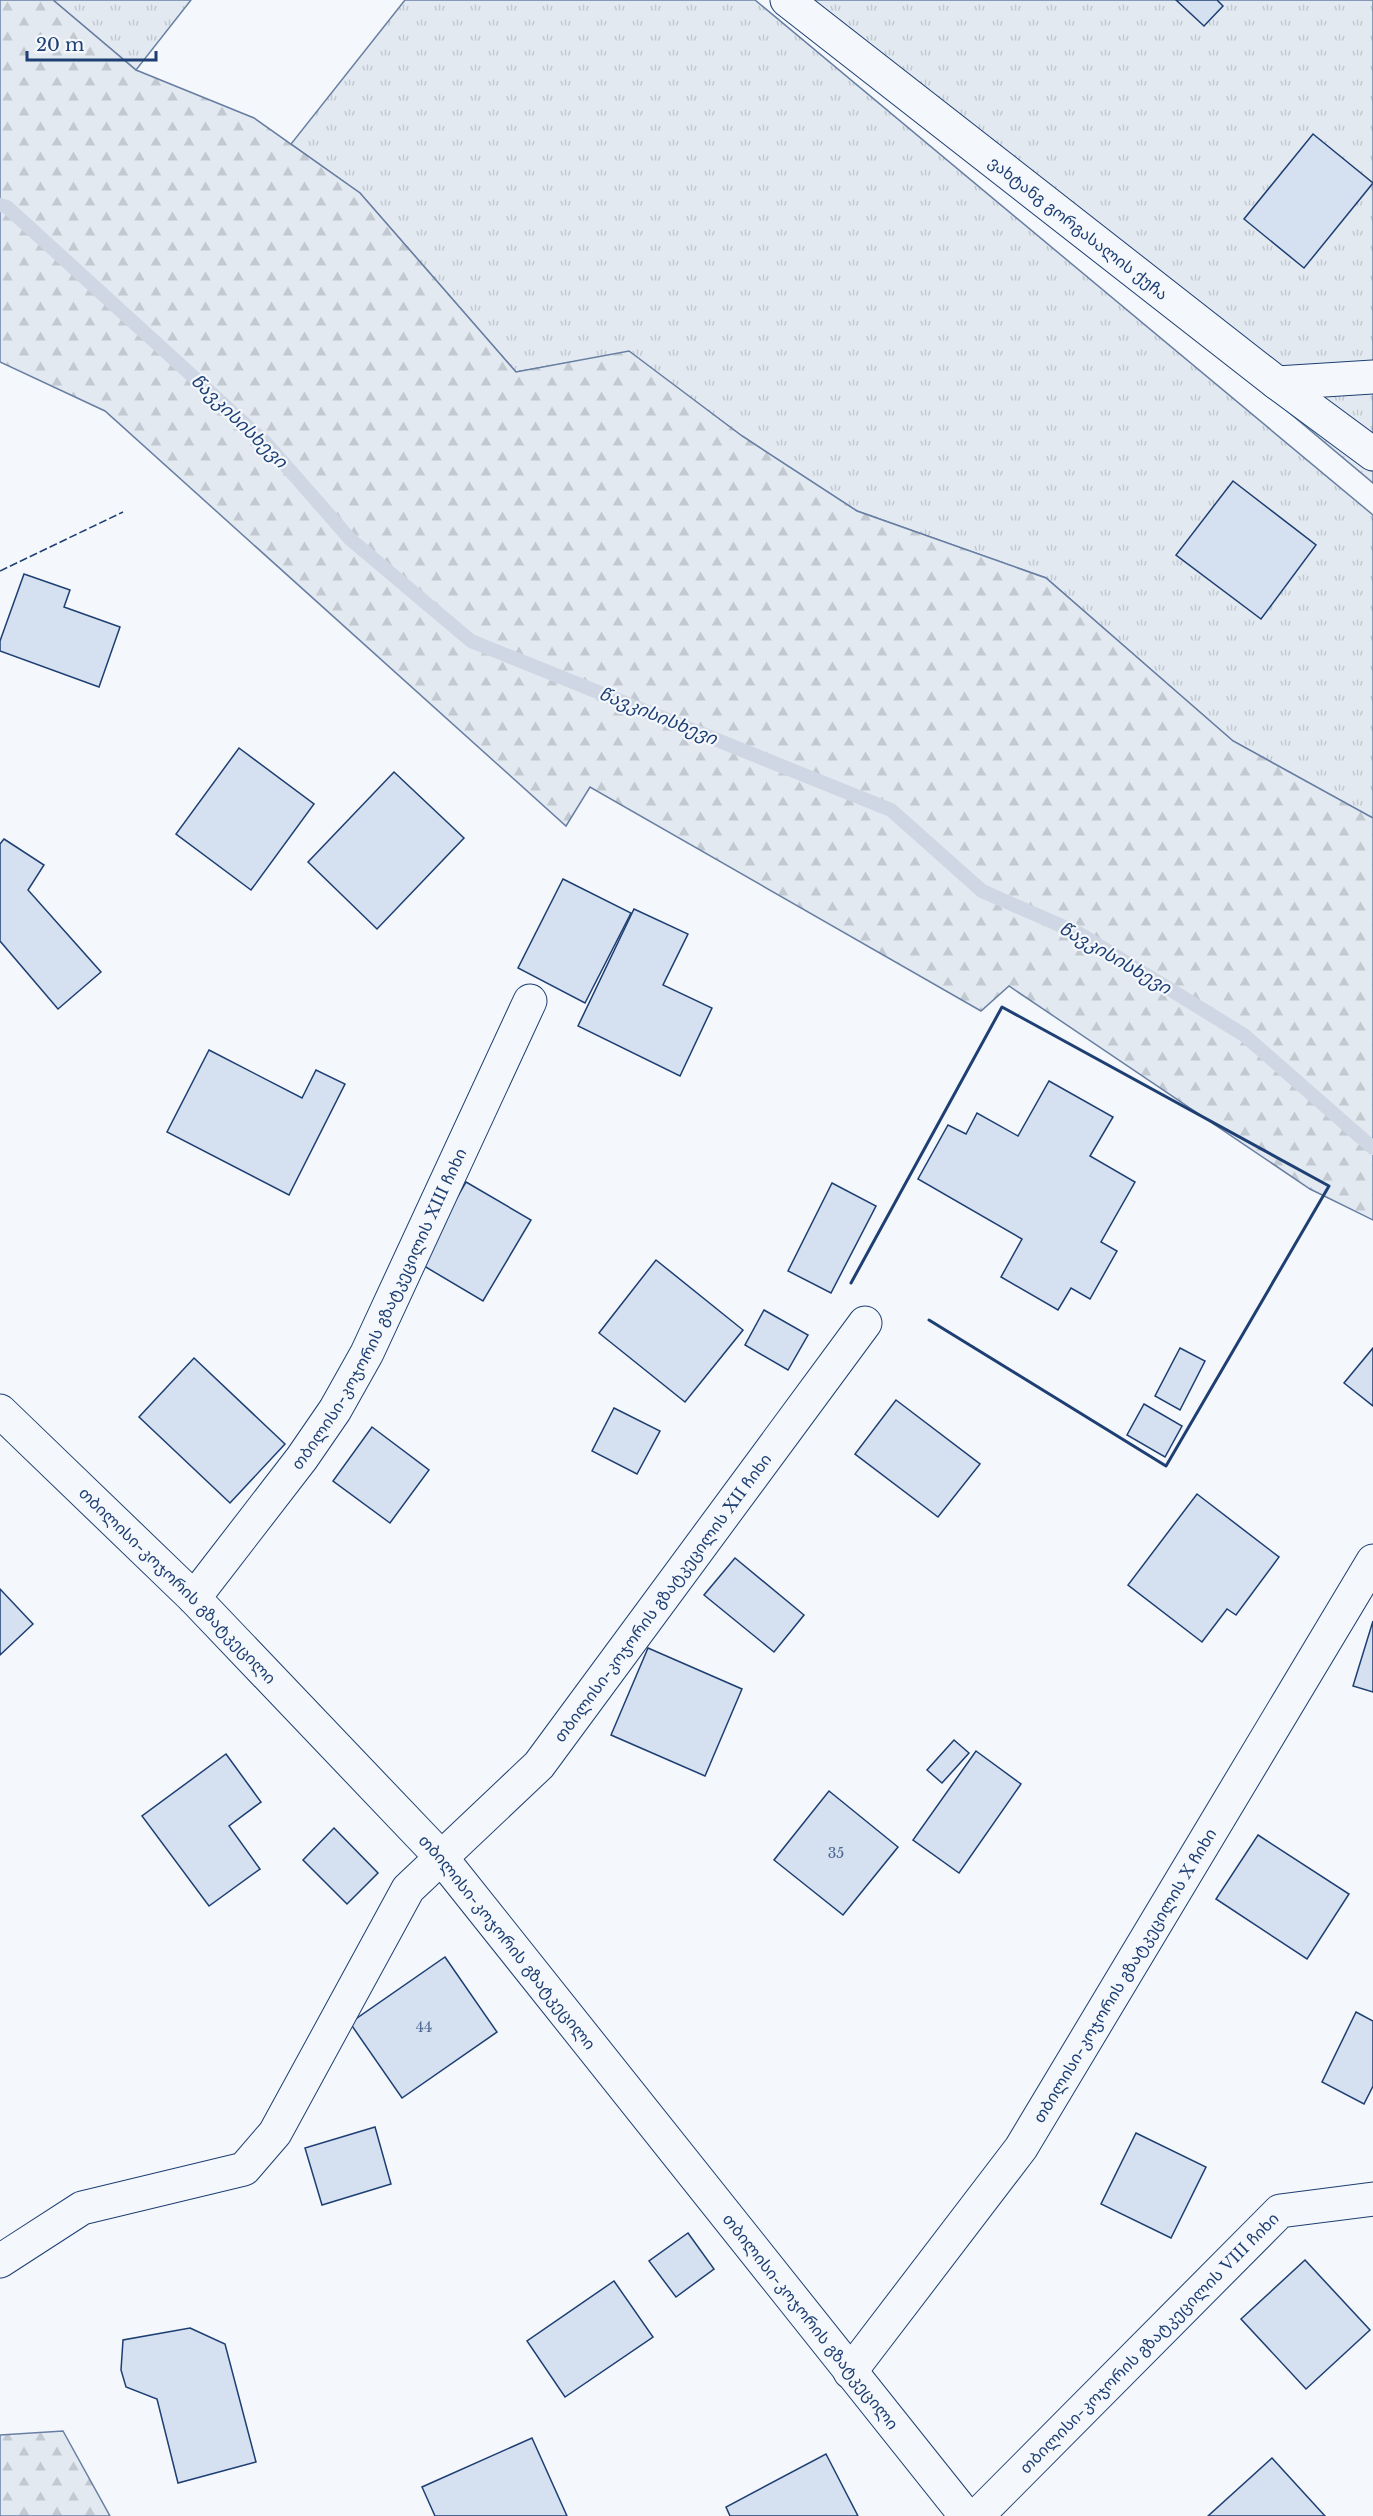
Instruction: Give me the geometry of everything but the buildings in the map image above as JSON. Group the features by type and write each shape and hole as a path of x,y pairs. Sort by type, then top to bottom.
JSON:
{"street":[{"name":"ვახტანგ გორგასალის ქუჩა","path":"787,0 1277,383 1373,454"},
{"path":"1277,383 1373,377"},
{"name":"თბილისი-კოჯორის გზატკეცილის XIII ჩიხი","path":"194,1598 302,1458 335,1410 368,1353 530,1001"},
{"name":"თბილისი-კოჯორის გზატკეცილის XII ჩიხი","path":"0,2261 82,2208 244,2169 276,2133 408,1889 440,1856 539,1765 865,1323"},
{"name":"თბილისი-კოჯორის გზატკეცილი","path":"0,1411 194,1598 440,1856 966,2516"},
{"name":"თბილისი-კოჯორის გზატკეცილის X ჩიხი","path":"850,2372 1021,2148 1373,1561"},
{"name":"თბილისი-კოჯორის გზატკეცილის VIII ჩიხი","path":"977,2516 1280,2211 1373,2199"}],"green space":[{"path":"0,0 53,0 136,70 254,118 360,193 516,372 629,351 742,436 857,511 1046,578 1233,741 1373,818 1373,1220 1310,1189 1009,986 981,1011 590,787 566,826 105,411 0,362"},
{"path":"53,0 191,0 136,70"},
{"path":"405,0 755,0 1373,515 1373,818 1233,741 1046,578 857,511 742,436 629,352 516,372 360,193 291,144"},
{"path":"798,0 1373,0 1373,483"},
{"path":"63,2431 110,2516 0,2516 0,2435"}],"waterway":[{"name":"წავკისისხევი","path":"0,205 7,207 266,443 350,539 471,641 891,810 982,891 1080,934 1244,1035 1373,1148"}],"fence":[{"path":"0,571 123,512"}],"wall":[{"path":"851,1283 1002,1007 1329,1186 1166,1466 929,1320"}]}
